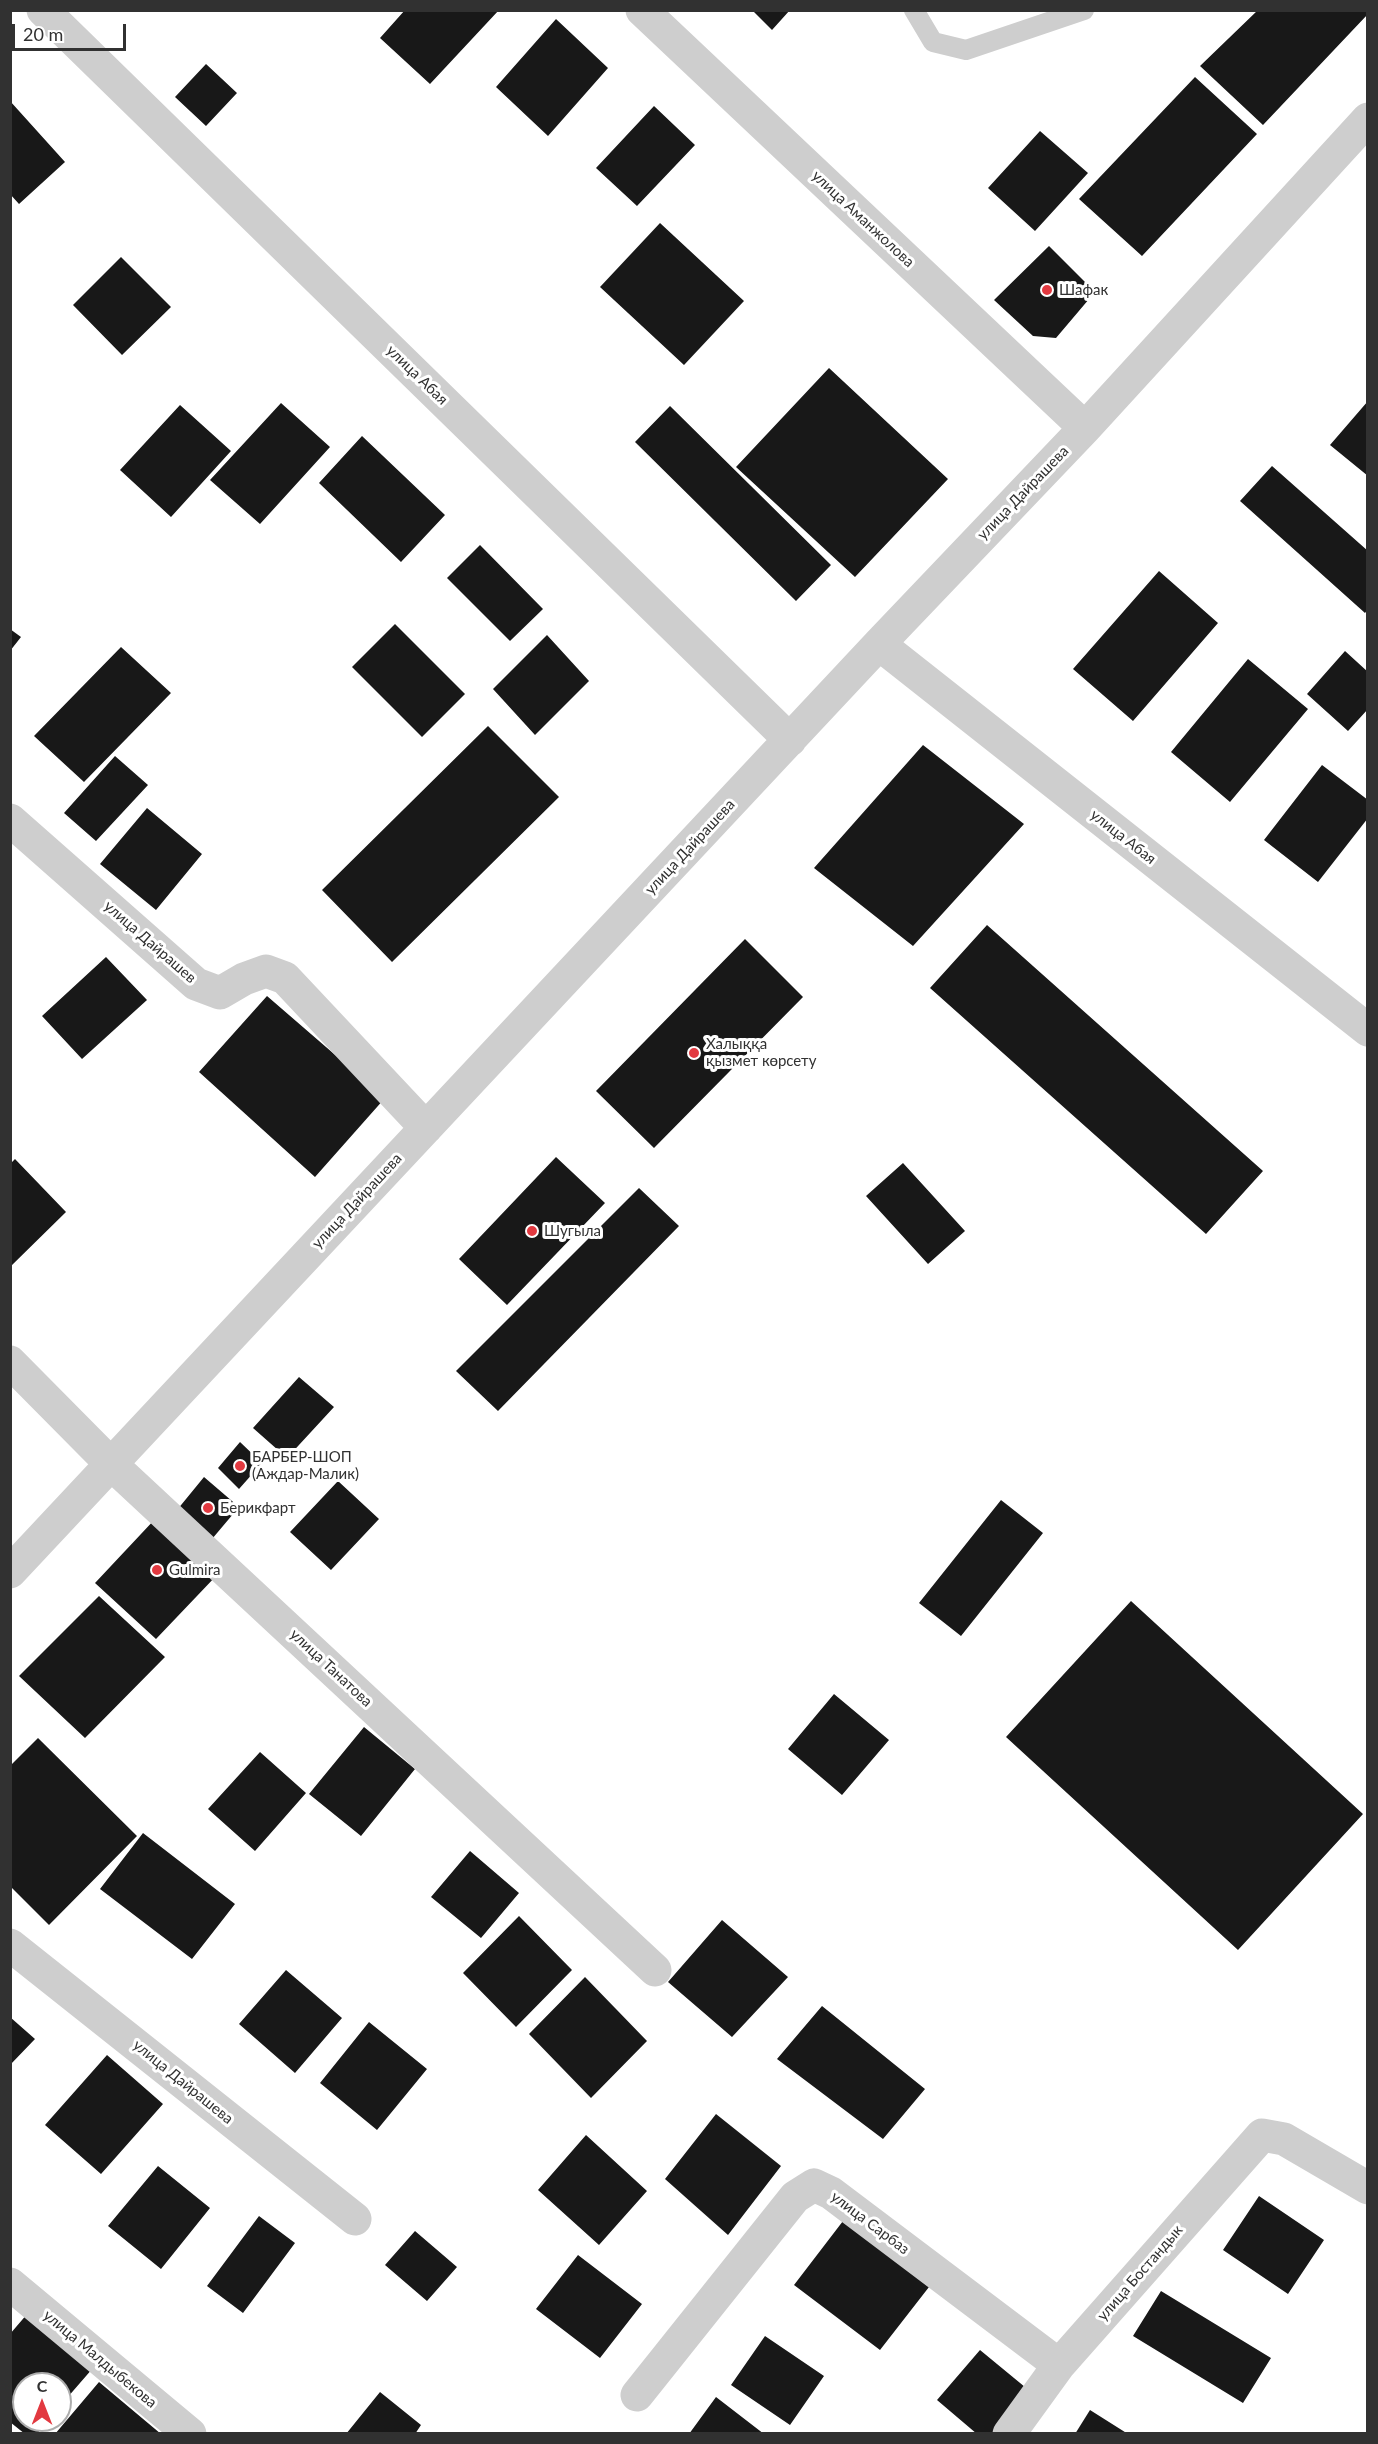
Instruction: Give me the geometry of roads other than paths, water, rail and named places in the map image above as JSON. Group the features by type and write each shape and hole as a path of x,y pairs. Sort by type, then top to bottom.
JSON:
{"street":[{"name":"улица Абая","path":"43,10 790,740"},
{"name":"улица Аманжолова","path":"644,11 1085,428"},
{"name":"улица Дайрашева","path":"10,1572 879,644 1085,428 1368,119"},
{"name":"улица Абая","path":"879,644 1368,1030"},
{"name":"улица Дайрашев","path":"10,820 196,984 220,993 244,979 266,971 285,978 426,1128"},
{"name":"улица Танатова","path":"10,1362 110,1463 655,1970"},
{"name":"улица Дайрашева","path":"10,1945 355,2219"},
{"name":"улица Бостандык","path":"1009,2433 1059,2365 1262,2135 1284,2139 1368,2188"},
{"name":"улица Сарбаз","path":"637,2395 795,2196 814,2185 831,2193 1059,2365"},
{"name":"улица Малдыбекова","path":"10,2284 190,2433"}],"lane":[{"path":"914,10 933,42 966,50 1084,10"}],"place":[{"name":"Шафак","path":"1047,290"},
{"name":"Халыққа қызмет көрсету","path":"694,1053"},
{"name":"Шугыла","path":"532,1231"},
{"name":"БАРБЕР-ШОП (Аждар-Малик)","path":"240,1466"},
{"name":"Берикфарт","path":"208,1508"},
{"name":"Gulmira","path":"157,1570"}]}
